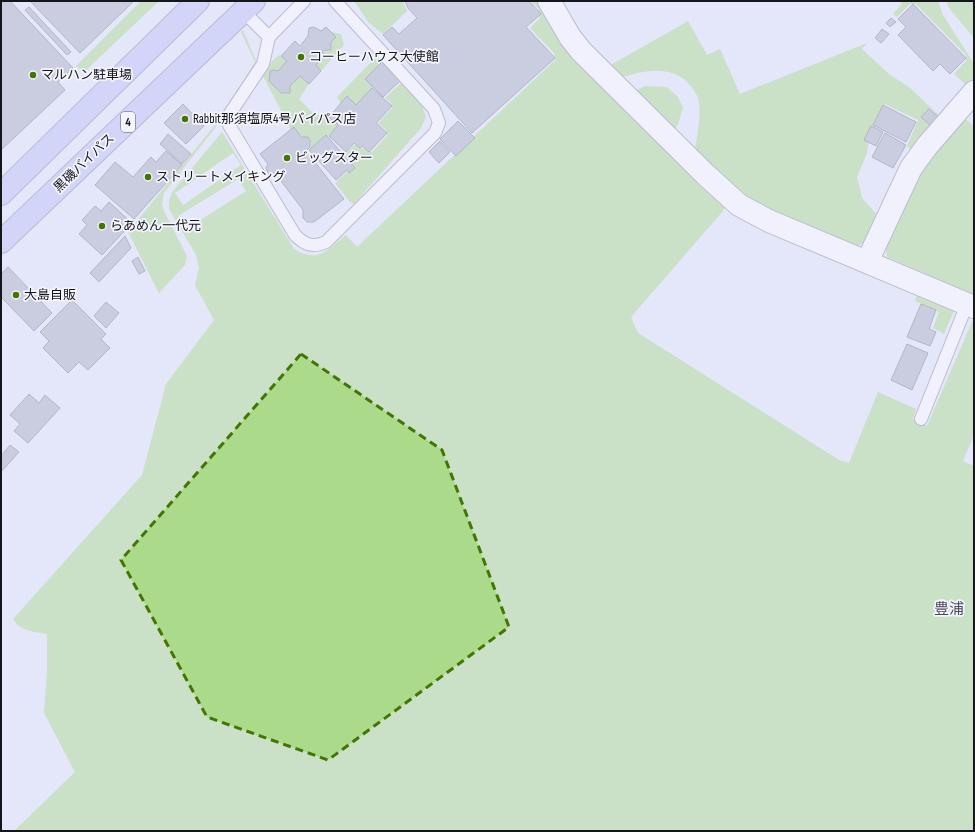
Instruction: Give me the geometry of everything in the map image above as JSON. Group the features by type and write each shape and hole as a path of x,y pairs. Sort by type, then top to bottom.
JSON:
{"highway":[{"path":"1,194 198,1"},
{"name":"黒磯バイパス","path":"1,242 249,6"}],"street":[{"path":"549,1 570,38 581,51 705,174 739,205 769,221 971,306"},
{"path":"868,262 911,168 974,92"}],"lane":[{"path":"304,1 269,37 262,64 229,115 229,125 295,235 304,243 317,246 326,242 435,134 439,123 434,109 335,1"},
{"path":"249,6 269,37"},
{"path":"921,418 971,306"}],"highlighted area":[{"path":"301,354 442,450 509,627 328,760 207,717 121,560"}],"green space":[{"path":"141,1 159,1 84,72 76,66"},
{"path":"354,1 403,1 407,11 383,34 369,23"},
{"path":"531,1 544,1 726,206 631,317 638,333 839,460 849,463 878,392 916,409 913,419 927,426 974,317 974,435 963,461 974,466 974,831 14,831 75,772 44,713 47,671 47,634 32,632 19,626 13,619 142,475 166,384 214,320 195,285 199,268 196,255 169,209 169,201 172,192 222,132 294,249 302,253 316,255 328,250 346,235 357,247 555,60 554,53 530,28 540,18 538,8","holes":["233,153 241,165 183,205 175,193","238,179 246,191 186,229 178,216"]},
{"path":"900,1 938,1 943,15 974,64 974,84 965,84 954,74 966,61 966,55 916,4 910,4 897,17 893,14 902,4"},
{"path":"946,1 974,1 974,38 949,8"},
{"path":"688,21 707,55 720,49 740,94 867,43 862,49 890,75 909,87 942,118 912,150 907,146 918,120 885,104 857,177 862,198 879,217 869,238 862,244 850,247 743,197 694,154 699,121 699,102 693,89 681,77 664,71 654,71 618,79 575,32 609,66","holes":["929,109 938,117 930,125 921,117"]},
{"path":"243,30 257,63 215,128 164,193 162,204 164,211 187,256 185,265 159,293 128,232 215,125 255,62 241,32"},
{"path":"331,32 341,34 344,45 321,71 316,65 325,55 322,52 325,50 331,50"},
{"path":"279,55 287,61 278,71 270,71 269,81 278,90 286,94 290,93 290,86 300,76 309,84 299,99 313,113 321,116 325,113 338,125 327,137 309,150 311,145 308,137 301,137 294,128 291,130 263,76 265,70"},
{"path":"377,56 382,62 365,79 373,87 356,105 347,97 341,104 337,97"},
{"path":"401,83 422,106 426,117 421,128 354,204 349,201 335,183 351,168 352,163 345,154 354,145 372,152 387,136 386,130 378,123 392,108 391,103 385,98"},
{"path":"645,86 667,87 678,97 683,108 678,124 673,132 633,92"},
{"path":"965,118 973,126 974,130 974,295 887,257 885,242 922,162"},
{"path":"918,293 955,308 944,334 933,328 939,312 915,301"}],"building":[{"name":"マルハン駐車場","path":"1,1 10,1 73,68 58,82 65,90 1,150"},
{"path":"30,1 134,1 80,53"},
{"path":"405,1 529,1 541,14 526,27 555,58 472,133 383,35 392,27 399,34 417,18 408,8"},
{"path":"913,4 966,58 950,74 940,64 933,71 898,35 906,27 898,19"},
{"path":"29,7 71,52 67,55 25,10"},
{"path":"891,18 896,22 890,27 886,23"},
{"path":"314,27 321,31 326,27 336,37 331,42 331,50 325,50 322,52 325,55 316,65 321,71 309,84 300,76 290,86 290,93 281,93 269,81 270,71 278,71 287,61 281,56 295,41 300,46 308,36 309,28"},
{"path":"882,29 889,34 881,43 875,38"},
{"path":"382,62 400,81 383,97 365,79"},
{"path":"372,88 392,106 376,123 387,133 369,152 362,146 360,148 354,143 346,152 329,136 338,125 329,117 347,96 356,105"},
{"path":"183,104 204,126 186,144 164,123"},
{"path":"883,105 916,122 906,142 873,125"},
{"path":"929,109 938,117 930,125 921,117"},
{"path":"458,121 475,138 456,156 440,139"},
{"path":"871,126 883,132 876,146 864,140"},
{"path":"294,127 301,137 308,137 310,140 310,147 306,151 344,199 314,222 307,222 303,218 303,210 278,177 269,175 266,168 268,164 260,154"},
{"path":"885,133 906,145 893,168 872,157"},
{"path":"168,134 191,154 182,164 160,144"},
{"path":"326,135 355,168 349,173 347,170 336,180 309,150"},
{"path":"440,141 450,152 439,163 429,152"},
{"path":"166,151 182,165 134,219 95,185 115,162 133,177 151,157 156,162"},
{"path":"109,202 132,223 102,255 79,234 87,225 82,220 95,206 101,211"},
{"path":"125,236 131,248 99,282 90,273"},
{"path":"138,257 145,271 139,274 132,261"},
{"path":"8,267 52,313 34,331 1,297 1,274"},
{"path":"72,300 106,334 101,339 110,348 88,370 79,362 68,373 43,348 49,341 40,332"},
{"path":"106,302 119,313 106,328 94,316"},
{"path":"921,304 936,310 929,329 936,332 930,346 907,337"},
{"path":"907,344 928,353 912,390 891,380"},
{"path":"29,394 39,403 45,395 60,408 28,443 14,431 20,424 10,415"},
{"path":"10,445 19,452 1,472 1,456"}],"place":[{"name":"コーヒーハウス大使館","path":"301,57"},
{"name":"マルハン駐車場","path":"33,75"},
{"name":"Rabbit那須塩原4号バイパス店","path":"185,119"},
{"name":"ビッグスター","path":"287,158"},
{"name":"ストリートメイキング","path":"148,177"},
{"name":"らあめん一代元","path":"102,226"},
{"name":"大島自販","path":"16,295"}],"district":[{"name":"豊浦","path":"949,609"}]}
